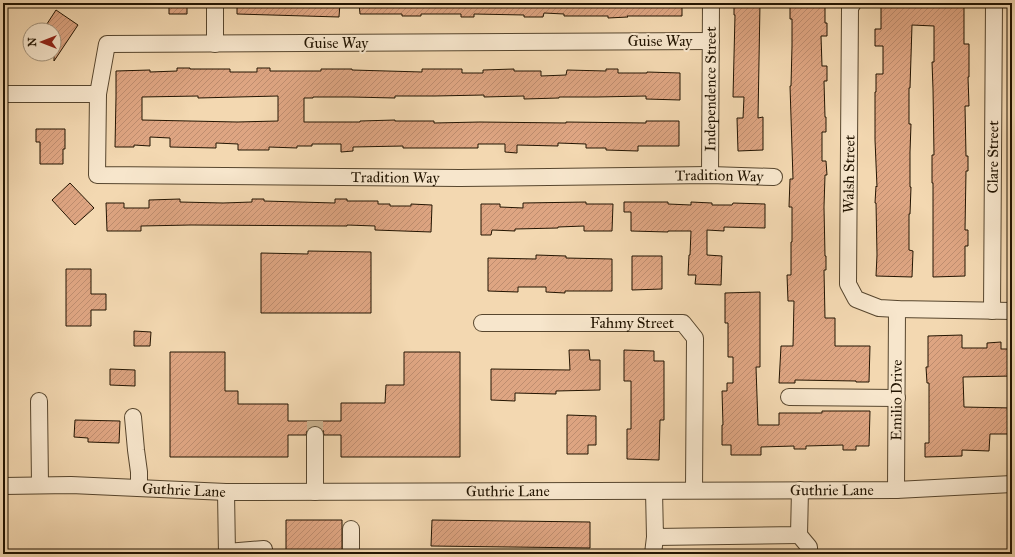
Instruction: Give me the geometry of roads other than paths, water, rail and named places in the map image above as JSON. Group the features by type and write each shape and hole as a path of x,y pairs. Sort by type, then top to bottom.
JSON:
{"street":[{"path":"215,3 215,44"},
{"name":"Independence Street","path":"710,175 711,3"},
{"name":"Walsh Street","path":"852,3 850,8 848,284 856,299 879,308 1012,311"},
{"name":"Clare Street","path":"992,311 994,3"},
{"name":"Guise Way","path":"98,94 107,44 711,41"},
{"path":"3,94 98,94"},
{"name":"Tradition Way","path":"98,94 97,174 460,178 710,175 774,176"},
{"name":"Emilio Drive","path":"896,490 898,309"},
{"name":"Fahmy Street","path":"482,323 683,323 695,338 694,490"},
{"path":"789,397 897,398"},
{"path":"39,401 40,485"},
{"path":"133,417 139,472 139,488"},
{"path":"314,435 315,492"},
{"name":"Guthrie Lane","path":"3,486 71,485 226,492 315,492 896,490 1012,484"},
{"path":"800,490 799,535 809,547 809,554"},
{"path":"653,554 655,537 654,491"},
{"path":"226,492 227,553 264,549 264,554"},
{"path":"351,529 351,554"},
{"path":"655,537 799,535"}],"tunnel":[{"path":"315,421 315,435"}]}
